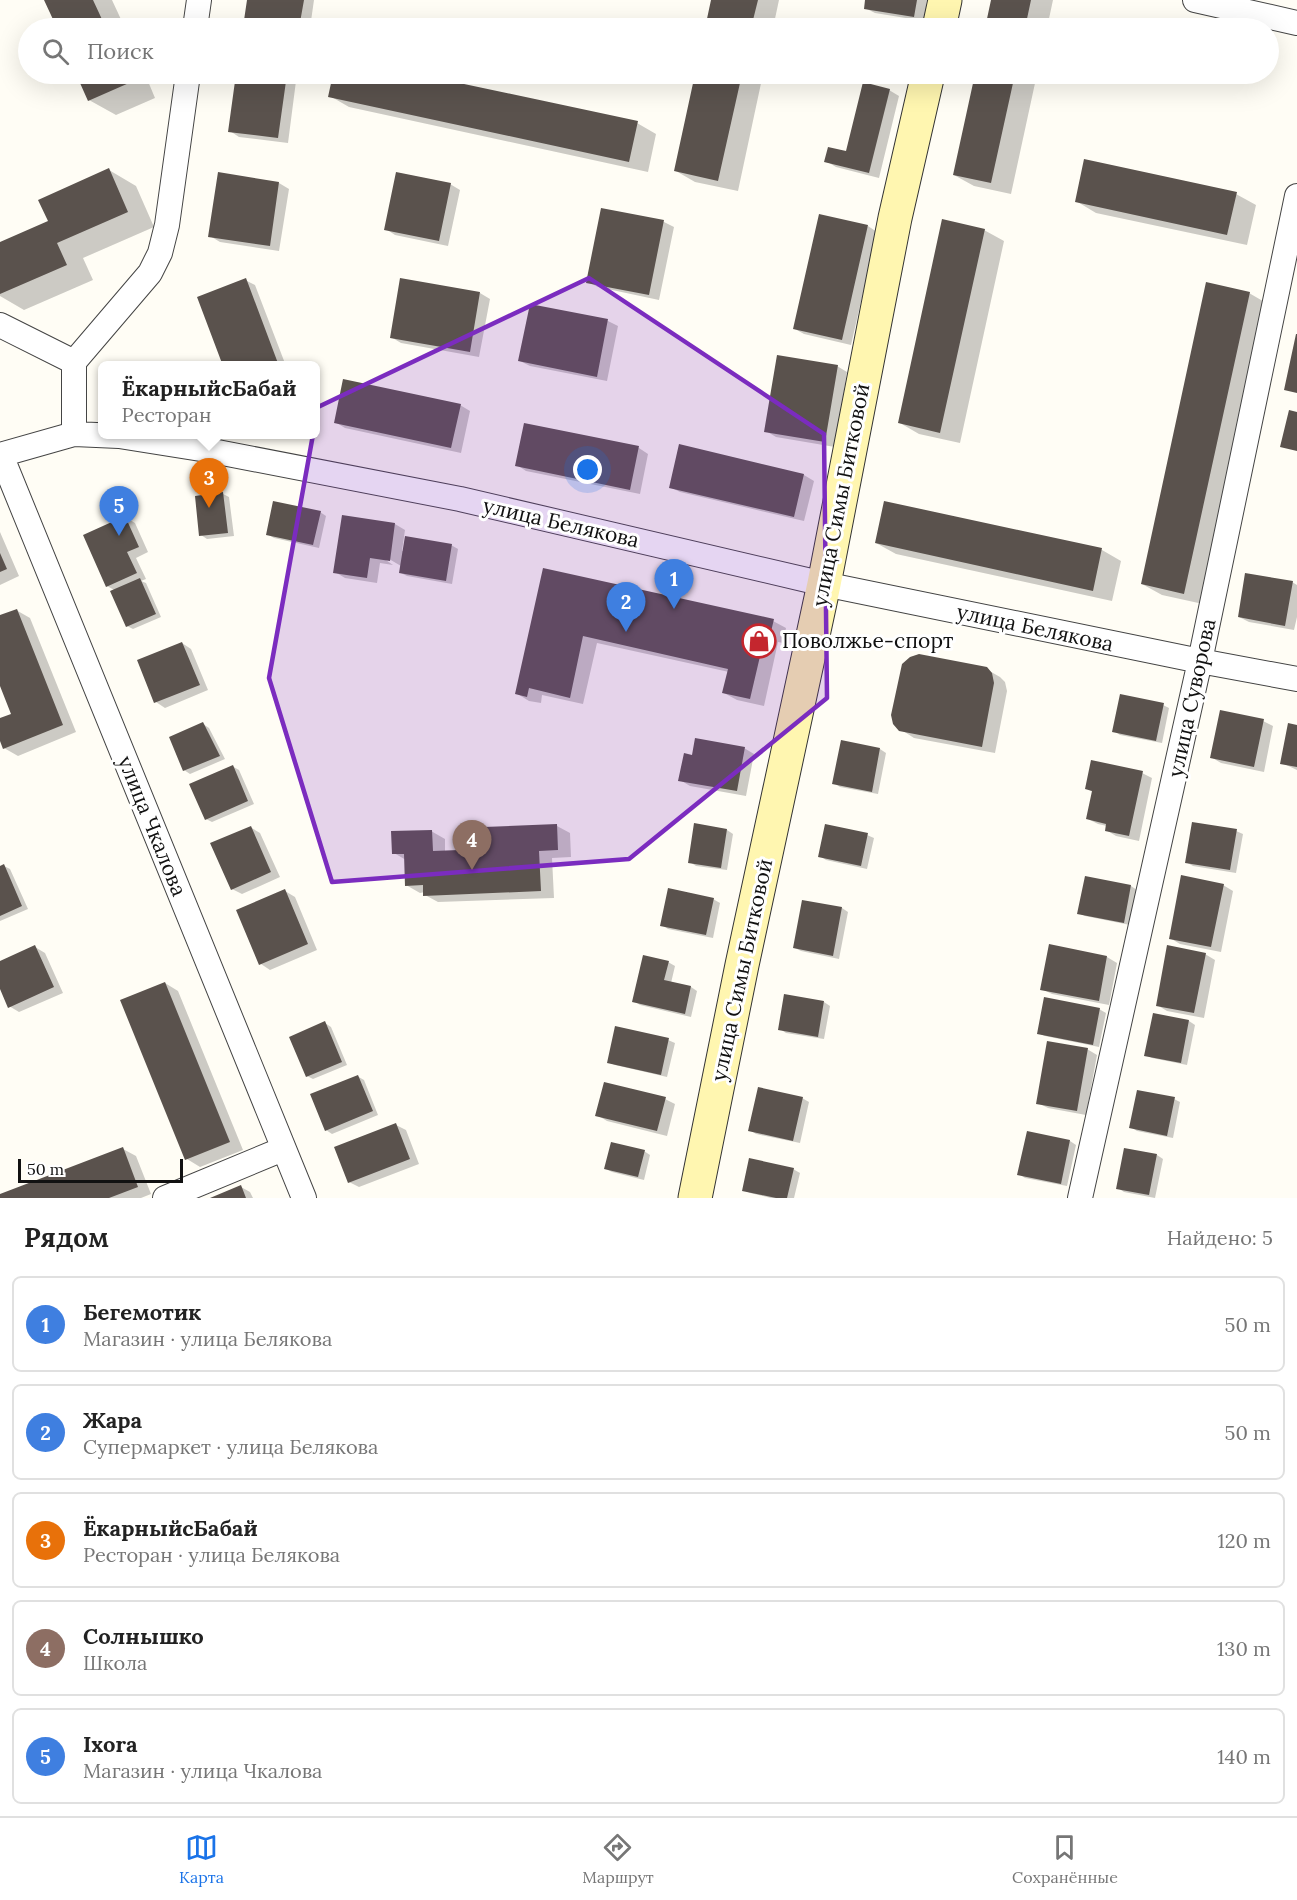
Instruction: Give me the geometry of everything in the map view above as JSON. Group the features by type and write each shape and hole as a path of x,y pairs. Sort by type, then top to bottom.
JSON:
{"street":[{"path":"196,18 199,0"},
{"path":"941,18 945,0"},
{"path":"1195,0 1275,18"},
{"path":"1279,19 1297,23"},
{"path":"74,434 74,362 150,273 160,253 167,225 187,84"},
{"name":"улица Симы Битковой","path":"695,1198 742,965 824,584 895,218 926,84"},
{"name":"улица Суворова","path":"1080,1198 1200,661 1297,196"},
{"path":"0,325 74,362"},
{"name":"улица Белякова","path":"1,455 74,434 98,435"},
{"name":"улица Белякова","path":"138,439 207,450 460,499 824,584 1297,679"},
{"name":"улица Чкалова","path":"1,455 304,1198"},
{"path":"165,1198 283,1149"}],"highlighted area":[{"path":"589,278 824,434 827,698 629,859 332,882 269,678 318,407"}],"building":[{"path":"44,0 93,0 101,18 52,18"},
{"path":"247,0 304,0 301,18 244,18"},
{"path":"711,0 758,0 754,18 707,18"},
{"path":"865,0 917,0 914,17 864,9"},
{"path":"991,0 1031,0 1027,18 987,18"},
{"path":"80,84 127,84 88,101"},
{"path":"235,84 286,84 278,138 228,132"},
{"path":"331,84 464,84 638,121 629,162 328,97"},
{"path":"693,84 740,84 718,181 674,171"},
{"path":"863,84 890,89 869,173 824,162 828,147 846,151"},
{"path":"973,84 1013,84 991,183 953,175"},
{"path":"1084,159 1237,192 1227,235 1075,202"},
{"path":"109,168 128,212 57,243 67,265 0,294 0,242 48,221 38,200"},
{"path":"218,172 279,182 270,246 208,237"},
{"path":"396,172 451,183 439,241 384,230"},
{"path":"601,208 664,220 649,295 586,283"},
{"path":"819,214 868,225 842,340 793,329"},
{"path":"942,219 985,229 940,433 898,423"},
{"path":"246,278 277,361 221,361 197,297"},
{"path":"400,278 480,292 470,352 390,338"},
{"path":"1206,282 1250,292 1184,594 1141,584"},
{"path":"530,304 608,319 597,377 518,361"},
{"path":"1297,334 1297,393 1284,390"},
{"path":"777,355 838,365 825,442 764,432"},
{"path":"343,379 461,404 451,448 334,423"},
{"path":"1289,410 1297,412 1297,451 1280,447"},
{"path":"524,423 639,446 630,490 515,466"},
{"path":"679,444 804,474 794,517 669,488"},
{"path":"223,492 228,533 199,536 195,496"},
{"path":"273,501 321,511 313,545 266,535"},
{"path":"884,501 1102,548 1093,591 875,543"},
{"path":"342,515 395,523 390,561 370,558 367,578 333,573"},
{"path":"125,516 139,547 127,552 137,573 106,587 83,535"},
{"path":"405,536 452,544 446,581 399,573"},
{"path":"0,553 7,569 0,572"},
{"path":"543,568 774,619 770,636 765,635 750,699 722,693 728,669 583,636 570,698 529,688 527,697 515,694"},
{"path":"1245,573 1293,581 1285,626 1238,617"},
{"path":"140,578 156,614 126,627 110,591"},
{"path":"17,609 63,725 3,749 0,741 0,718 11,714 0,686 0,615"},
{"path":"182,642 200,685 154,703 137,660"},
{"path":"919,654 987,667 992,673 994,683 982,747 899,731 893,724 891,715 902,664 910,657"},
{"path":"1120,694 1164,703 1156,741 1112,732"},
{"path":"1220,710 1264,719 1254,767 1210,758"},
{"path":"203,722 220,756 183,771 169,737"},
{"path":"1288,723 1297,725 1297,767 1280,764"},
{"path":"695,738 745,747 737,791 678,781 684,753 692,755"},
{"path":"841,740 880,748 872,792 832,784"},
{"path":"1091,760 1143,771 1129,836 1105,831 1106,824 1086,819 1092,791 1085,789"},
{"path":"233,765 248,801 205,820 189,784"},
{"path":"1192,822 1237,829 1230,870 1185,863"},
{"path":"694,823 727,829 721,868 688,863"},
{"path":"557,824 558,850 539,851 541,891 423,896 423,885 405,886 404,854 392,854 391,831 432,830 433,851 485,849 484,827"},
{"path":"825,824 868,833 861,866 818,857"},
{"path":"251,826 271,872 231,890 210,843"},
{"path":"4,864 22,906 0,916 0,866"},
{"path":"1181,875 1224,884 1211,947 1169,939"},
{"path":"1085,876 1131,885 1124,923 1077,914"},
{"path":"668,888 714,898 706,935 660,926"},
{"path":"285,889 308,944 259,965 236,910"},
{"path":"802,900 842,907 833,956 793,948"},
{"path":"1049,944 1107,956 1099,1001 1040,990"},
{"path":"35,945 54,987 8,1008 0,989 0,961"},
{"path":"1167,945 1206,953 1194,1013 1156,1006"},
{"path":"643,955 669,961 664,980 691,986 685,1014 632,1002"},
{"path":"165,982 230,1142 185,1160 120,1000"},
{"path":"784,994 824,1001 818,1037 778,1030"},
{"path":"1044,997 1100,1008 1093,1045 1037,1034"},
{"path":"1153,1013 1189,1020 1181,1063 1144,1056"},
{"path":"325,1021 342,1062 306,1077 289,1037"},
{"path":"615,1026 669,1038 661,1075 607,1063"},
{"path":"1047,1041 1088,1048 1077,1111 1036,1104"},
{"path":"358,1075 373,1111 325,1131 310,1094"},
{"path":"604,1082 666,1097 657,1131 595,1116"},
{"path":"758,1087 803,1097 793,1141 748,1131"},
{"path":"1137,1090 1175,1097 1167,1136 1129,1128"},
{"path":"396,1123 410,1159 348,1183 334,1147"},
{"path":"1027,1131 1070,1140 1061,1184 1017,1175"},
{"path":"611,1142 645,1150 638,1177 604,1169"},
{"path":"123,1147 138,1187 109,1198 0,1198 0,1194"},
{"path":"1124,1148 1157,1154 1149,1195 1116,1189"},
{"path":"749,1158 794,1168 787,1198 742,1191"},
{"path":"241,1185 246,1198 210,1198"}],"place":[{"name":"ЁкарныйсБабай","path":"209,508"},
{"name":"Ixora","path":"119,536"},
{"name":"Бегемотик","path":"674,609"},
{"name":"Жара","path":"626,632"},
{"name":"Поволжье-спорт","path":"759,641"},
{"name":"Солнышко","path":"472,870"}]}
